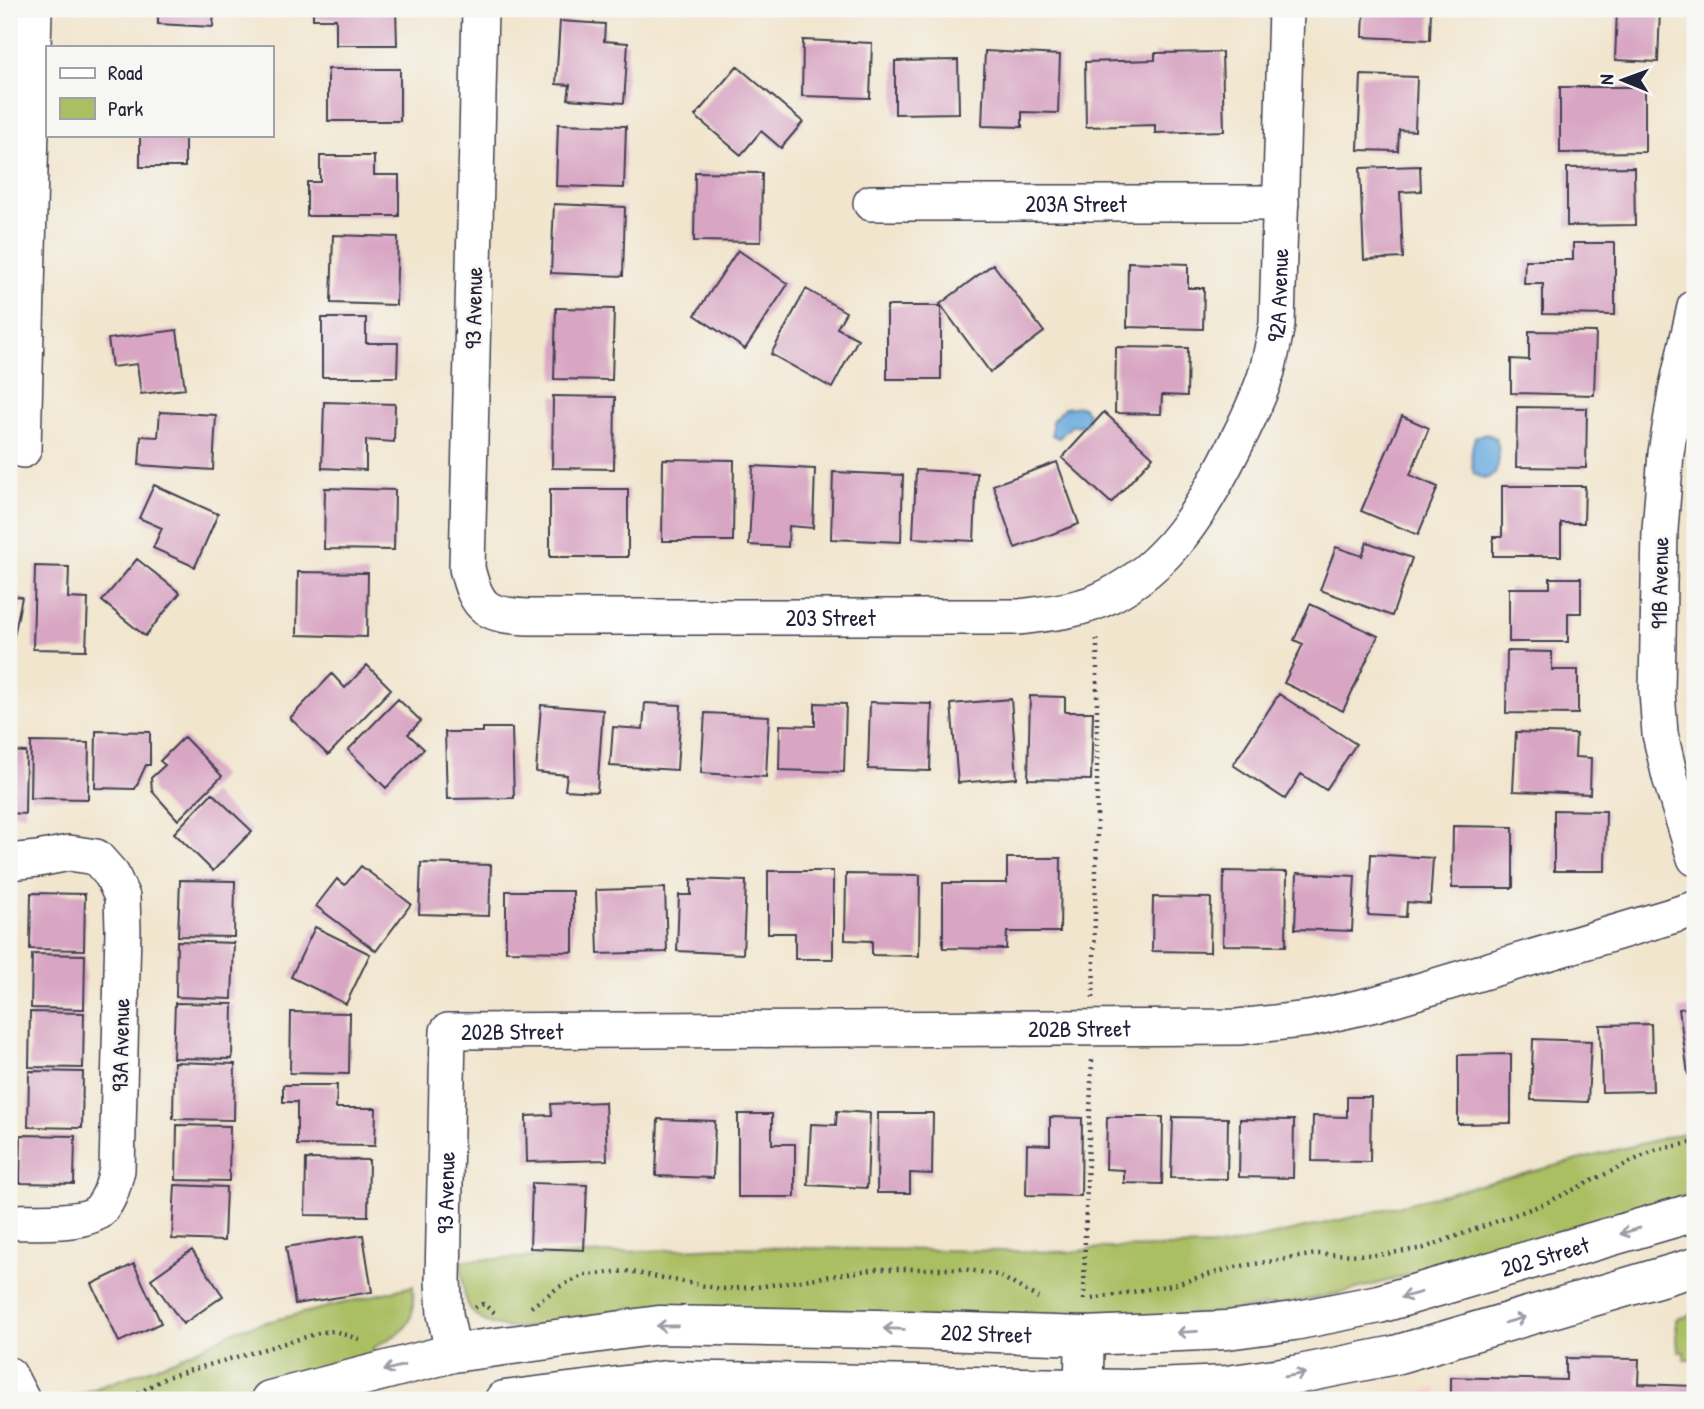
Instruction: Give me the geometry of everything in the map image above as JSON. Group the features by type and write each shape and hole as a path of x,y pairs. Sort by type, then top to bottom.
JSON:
{"main road":[{"name":"202 Street","path":"270,1400 453,1353 659,1325 878,1329 1085,1318 1227,1330 1294,1321 1392,1300 1695,1212"},
{"path":"504,1400 666,1380 918,1384 1083,1394 1130,1390 1212,1392 1395,1355 1695,1267"},
{"path":"1083,1394 1085,1318"},
{"path":"918,1384 962,1400"}],"street":[{"path":"23,450 34,9"},
{"name":"93 Avenue","path":"480,9 467,568 472,592 482,604"},
{"name":"92A Avenue","path":"1166,555 1211,493 1251,414 1267,372 1277,324 1286,9"},
{"name":"203A Street","path":"871,203 1281,203"},
{"name":"91B Avenue","path":"1695,307 1676,391 1667,453 1660,530 1657,691 1660,734 1695,858"},
{"name":"203 Street","path":"482,604 498,615 528,617 1019,617 1068,611 1106,598 1134,581 1166,555"},
{"name":"93A Avenue","path":"9,862 69,853 96,857 112,875 122,897 123,929 117,1170 110,1197 98,1212 79,1219 9,1222"},
{"name":"202B Street","path":"448,1031 1238,1027 1309,1019 1375,1004 1695,909"},
{"name":"93 Avenue","path":"448,1031 443,1281 445,1314 453,1353"},
{"path":"9,1375 22,1400"}],"path":[{"path":"1093,1011 1097,830 1097,628"},
{"path":"1085,1318 1092,1058"},
{"path":"1085,1318 1172,1285 1235,1268 1317,1254 1378,1255 1424,1248 1544,1204 1655,1150 1695,1142"},
{"path":"522,1310 531,1307 559,1287 585,1275 626,1271 721,1289 757,1287 877,1269 963,1269 998,1275 1037,1298 1049,1299"},
{"path":"1073,1300 1085,1318"},
{"path":"483,1304 495,1312 503,1313"},
{"path":"126,1400 167,1377 323,1332 334,1331 372,1343"}],"shaded area":[{"path":"1438,1388 1438,1400 1367,1400"}],"green space":[{"path":"1695,1130 1695,1193 1345,1292 1296,1302 1205,1314 1165,1318 511,1328 495,1325 475,1315 463,1288 461,1261 720,1247 1072,1252 1101,1248 1226,1246 1366,1214"},
{"path":"413,1286 412,1311 407,1326 373,1348 374,1357 239,1400 66,1399 175,1360 238,1329"},
{"path":"1695,1314 1695,1359 1684,1359 1684,1352 1678,1351 1676,1319"}],"water":[{"path":"1081,406 1088,412 1085,425 1071,426 1059,438 1052,435 1052,421 1064,408"},
{"path":"1485,433 1496,438 1499,456 1495,474 1485,479 1474,474 1472,456 1475,437"}],"building":[{"path":"158,9 214,9 213,27 158,24"},
{"path":"313,9 396,9 397,45 336,45 336,19 313,19"},
{"path":"1364,9 1431,9 1430,40 1363,37"},
{"path":"1617,9 1660,9 1658,62 1615,60"},
{"path":"560,21 605,24 604,41 628,43 624,103 568,99 570,85 556,84"},
{"path":"803,40 872,43 870,98 802,96"},
{"path":"985,51 1060,55 1058,113 1022,112 1022,127 982,126"},
{"path":"1222,52 1224,131 1155,133 1155,125 1086,127 1085,62 1155,60 1155,53"},
{"path":"958,60 959,113 895,114 895,61"},
{"path":"737,66 803,122 781,148 761,131 741,155 695,116"},
{"path":"328,69 400,69 400,121 328,121"},
{"path":"1361,75 1417,77 1415,131 1399,130 1398,151 1358,150"},
{"path":"1560,87 1645,87 1645,152 1560,153"},
{"path":"558,124 626,126 624,188 556,186"},
{"path":"140,136 185,136 185,167 140,167"},
{"path":"320,156 374,156 374,175 399,175 399,216 307,216 307,182 320,182"},
{"path":"1420,166 1421,191 1400,192 1403,258 1364,260 1360,168"},
{"path":"1634,167 1635,225 1567,226 1567,168"},
{"path":"695,172 762,173 761,242 694,241"},
{"path":"554,204 625,207 623,276 551,273"},
{"path":"333,235 398,237 396,305 331,303"},
{"path":"1573,243 1615,243 1615,315 1543,314 1543,284 1524,284 1525,260 1573,260"},
{"path":"738,250 788,284 745,349 695,315"},
{"path":"1128,262 1188,264 1188,288 1204,288 1203,329 1127,327"},
{"path":"993,264 1044,332 990,372 940,304"},
{"path":"806,289 846,312 837,328 858,339 832,388 771,354"},
{"path":"887,306 941,306 941,379 887,379"},
{"path":"556,308 614,309 612,380 554,379"},
{"path":"322,318 366,318 366,343 398,343 397,377 322,377"},
{"path":"177,330 185,389 141,394 137,364 112,367 108,339"},
{"path":"1529,331 1596,332 1594,395 1511,393 1511,359 1529,360"},
{"path":"1116,347 1188,348 1187,396 1162,395 1161,414 1115,413"},
{"path":"553,396 615,397 614,469 552,468"},
{"path":"324,402 395,404 394,442 366,440 366,470 322,468"},
{"path":"1517,407 1587,408 1586,468 1516,467"},
{"path":"160,412 216,415 213,470 139,465 141,436 158,437"},
{"path":"1104,412 1153,457 1111,503 1062,458"},
{"path":"1402,416 1429,428 1410,475 1438,487 1418,535 1361,511"},
{"path":"663,459 734,460 733,541 662,541"},
{"path":"1057,462 1079,524 1015,548 993,485"},
{"path":"753,466 815,469 813,528 789,526 788,547 749,545"},
{"path":"916,470 977,473 974,541 913,538"},
{"path":"833,472 903,475 901,542 831,539"},
{"path":"154,485 218,514 195,567 153,548 162,528 139,518"},
{"path":"1502,486 1585,486 1584,523 1561,523 1561,556 1493,556 1493,537 1502,537"},
{"path":"325,488 395,490 394,550 324,549"},
{"path":"550,489 628,489 628,557 550,557"},
{"path":"1367,542 1412,558 1392,616 1320,590 1336,547 1362,556"},
{"path":"137,559 180,593 145,636 102,601"},
{"path":"35,566 69,567 68,598 88,599 86,650 33,649"},
{"path":"298,572 368,573 367,637 297,635"},
{"path":"1550,578 1581,578 1581,613 1568,613 1568,642 1509,642 1509,588 1550,588"},
{"path":"9,595 22,597 10,656 9,656"},
{"path":"1310,604 1378,636 1343,711 1284,683 1303,644 1294,640"},
{"path":"1507,651 1552,652 1552,670 1578,670 1578,714 1506,713"},
{"path":"367,665 391,689 328,755 290,718 332,674 345,688"},
{"path":"1279,694 1356,744 1326,790 1301,774 1285,799 1233,765"},
{"path":"1030,696 1065,697 1065,712 1093,712 1091,780 1028,779"},
{"path":"398,699 421,721 408,734 424,749 386,788 348,750"},
{"path":"1011,699 1017,778 958,783 951,704"},
{"path":"870,702 932,704 930,771 868,769"},
{"path":"645,703 681,705 677,770 610,766 613,727 643,729"},
{"path":"815,703 846,704 844,772 779,770 780,725 815,726"},
{"path":"541,705 603,710 597,792 565,790 567,775 536,772"},
{"path":"705,713 769,716 766,777 701,773"},
{"path":"483,728 512,728 514,798 447,799 445,732 483,732"},
{"path":"96,731 150,732 150,765 146,765 135,789 95,788"},
{"path":"1516,732 1576,734 1575,757 1591,758 1590,794 1513,791"},
{"path":"184,737 222,776 178,820 152,791 151,778 165,765 160,761"},
{"path":"31,742 89,743 88,799 30,798"},
{"path":"9,751 26,752 25,814 9,813"},
{"path":"212,793 252,831 213,871 174,833"},
{"path":"1554,810 1606,811 1605,871 1554,871"},
{"path":"1453,826 1513,827 1513,888 1452,888"},
{"path":"1371,854 1433,858 1430,904 1407,902 1406,917 1368,915"},
{"path":"1007,858 1061,858 1060,932 1007,932 1006,949 943,948 943,883 1007,883"},
{"path":"421,863 491,865 489,916 419,914"},
{"path":"361,866 411,904 376,951 316,906 337,879 345,885"},
{"path":"768,871 833,871 833,959 795,959 795,933 768,933"},
{"path":"1224,871 1287,872 1286,946 1223,945"},
{"path":"1297,873 1355,876 1352,931 1295,929"},
{"path":"846,874 920,875 919,956 872,955 872,941 845,940"},
{"path":"691,879 746,881 743,954 677,951 679,895 691,895"},
{"path":"180,880 235,881 234,937 178,936"},
{"path":"665,888 667,952 598,954 596,890"},
{"path":"506,891 573,891 573,952 506,951"},
{"path":"31,893 85,894 84,950 30,949"},
{"path":"1153,897 1211,898 1210,952 1152,951"},
{"path":"315,927 370,954 346,1004 291,977"},
{"path":"177,941 234,943 232,999 176,997"},
{"path":"32,954 85,955 84,1009 31,1008"},
{"path":"175,1003 233,1004 232,1059 173,1058"},
{"path":"1695,1007 1695,1073 1688,1074 1679,1009"},
{"path":"30,1012 84,1013 83,1068 29,1067"},
{"path":"291,1012 350,1013 349,1074 290,1073"},
{"path":"1651,1024 1653,1091 1602,1092 1600,1025"},
{"path":"1533,1039 1591,1041 1588,1102 1531,1100"},
{"path":"1511,1054 1511,1123 1458,1124 1458,1055"},
{"path":"174,1062 235,1064 234,1120 173,1119"},
{"path":"29,1071 83,1072 82,1128 28,1127"},
{"path":"283,1085 337,1085 336,1108 376,1108 375,1146 297,1145 297,1102 283,1102"},
{"path":"1347,1097 1371,1097 1370,1162 1312,1161 1313,1116 1347,1117"},
{"path":"605,1102 607,1160 527,1162 526,1116 552,1115 551,1104"},
{"path":"837,1111 870,1113 867,1188 808,1185 811,1124 836,1125"},
{"path":"878,1113 933,1113 932,1174 910,1173 910,1193 877,1193"},
{"path":"738,1114 772,1114 772,1144 795,1144 795,1197 738,1197"},
{"path":"1050,1117 1082,1118 1081,1196 1026,1195 1027,1144 1050,1145"},
{"path":"1107,1117 1163,1117 1162,1184 1124,1183 1124,1170 1106,1169"},
{"path":"1173,1117 1228,1118 1227,1179 1171,1178"},
{"path":"658,1119 715,1121 713,1178 656,1176"},
{"path":"1240,1119 1294,1120 1293,1178 1239,1177"},
{"path":"177,1125 230,1126 229,1181 176,1180"},
{"path":"21,1135 75,1136 74,1184 20,1183"},
{"path":"306,1159 369,1160 368,1216 305,1215"},
{"path":"532,1183 587,1185 584,1250 530,1248"},
{"path":"175,1185 226,1187 224,1241 172,1239"},
{"path":"363,1235 372,1292 295,1304 286,1247"},
{"path":"192,1250 223,1296 183,1324 151,1279"},
{"path":"134,1264 161,1323 119,1342 92,1284"},
{"path":"1566,1358 1639,1359 1638,1384 1695,1386 1695,1400 1451,1400 1451,1377 1566,1380"}]}
